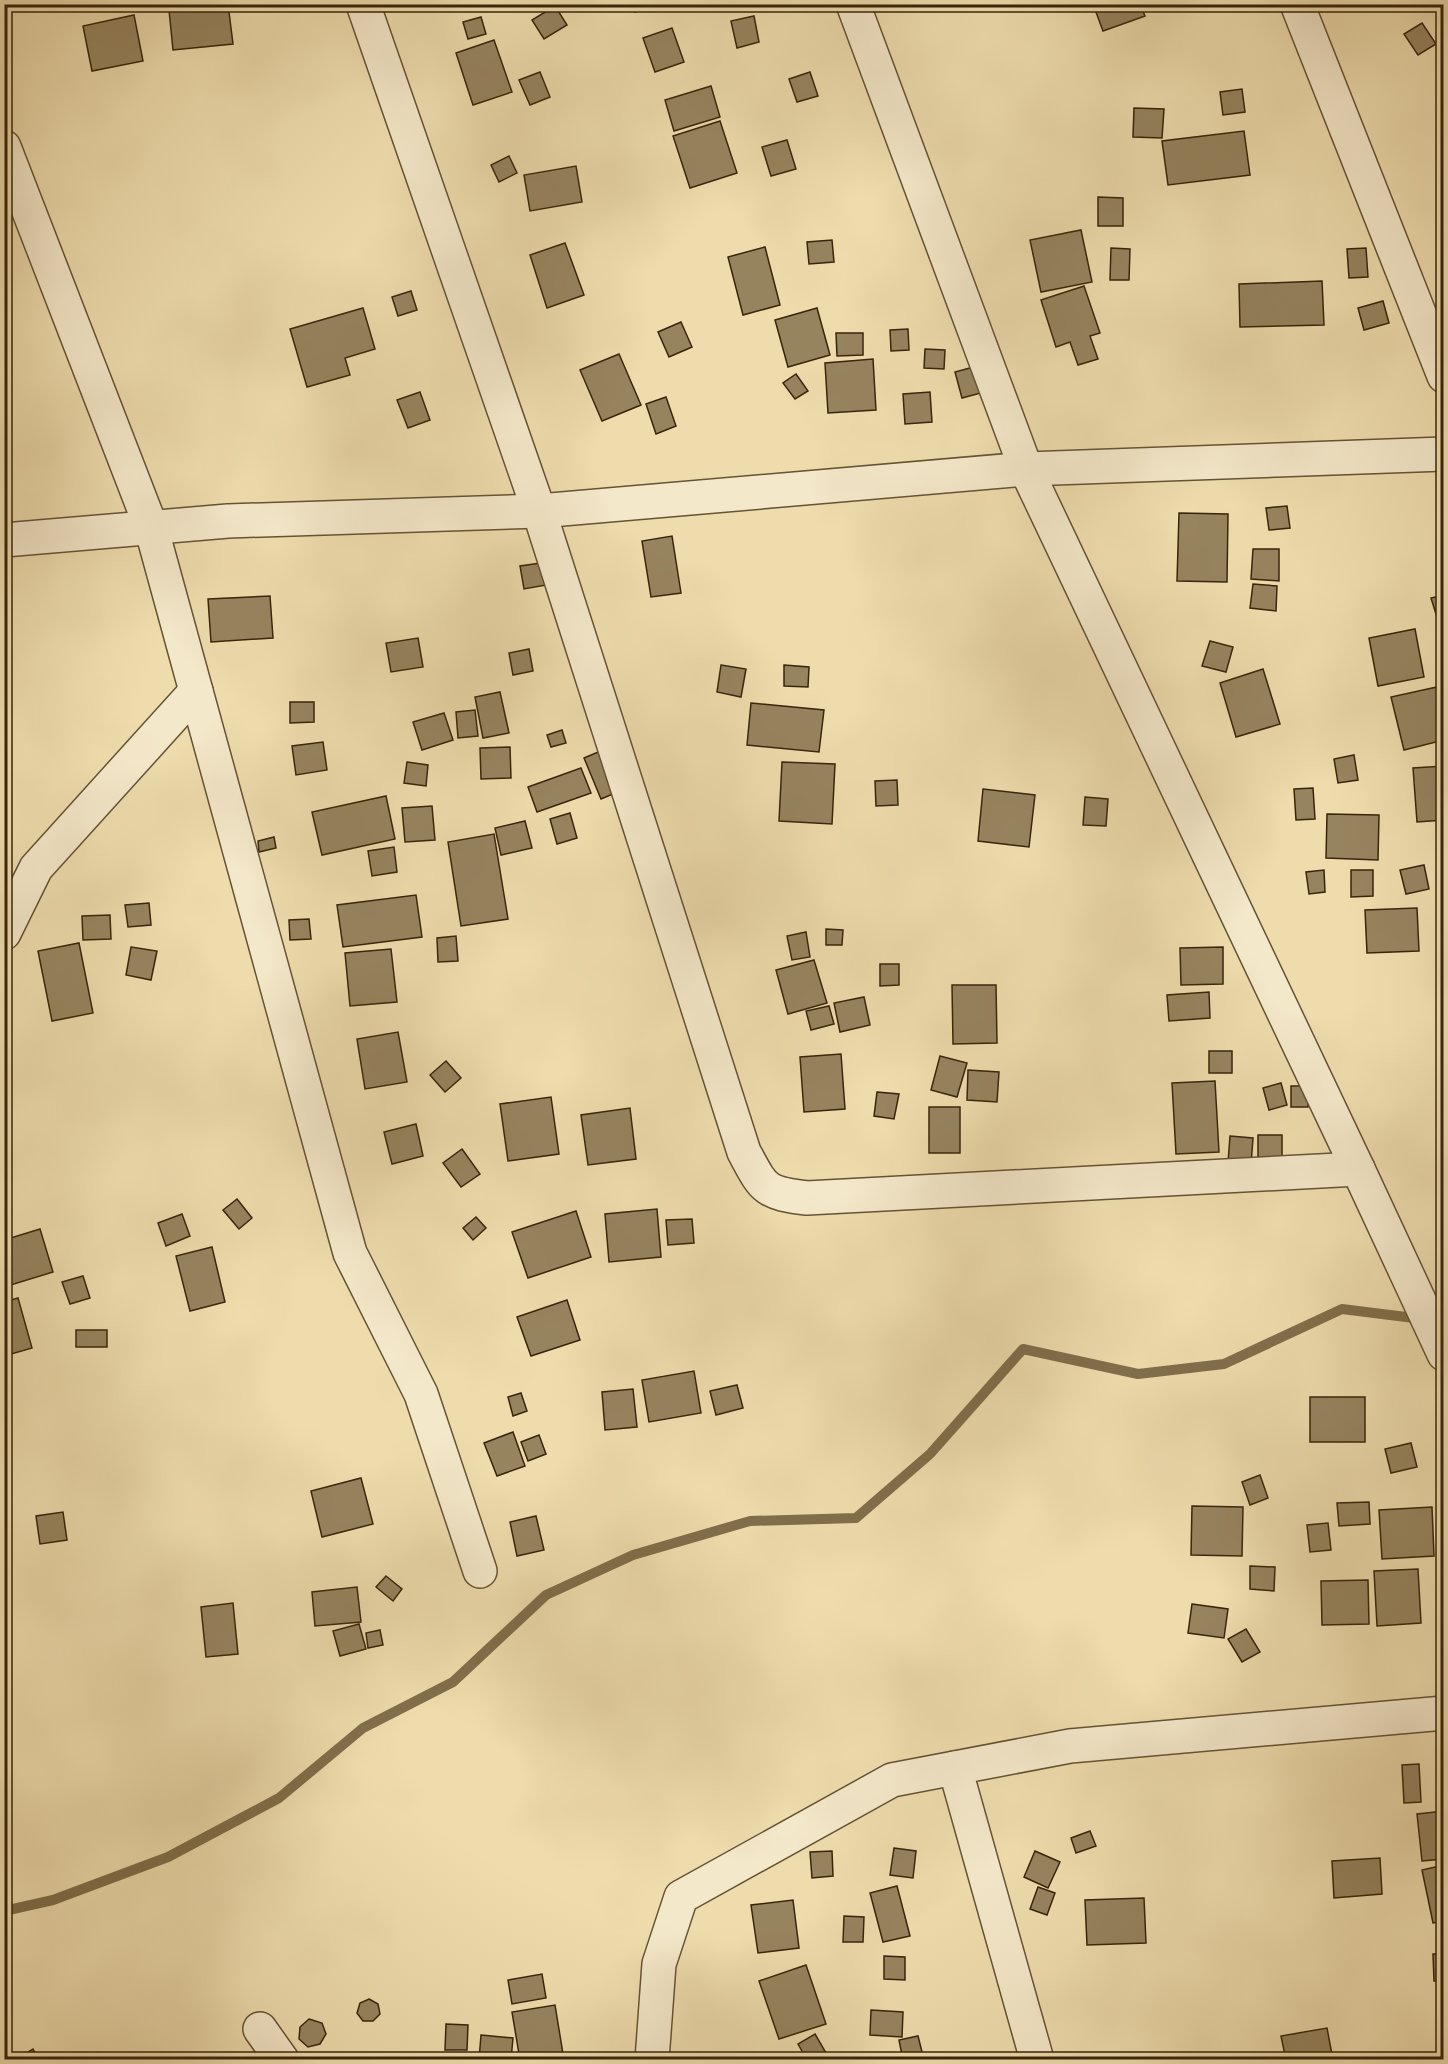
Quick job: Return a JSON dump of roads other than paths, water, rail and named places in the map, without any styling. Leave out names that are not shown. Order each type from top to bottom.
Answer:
[{"type":"street","points":[[363,4],[539,511],[744,1152],[761,1183],[779,1195],[807,1198],[1358,1169]]},
{"type":"street","points":[[853,4],[1026,469],[1358,1169],[1443,1354]]},
{"type":"street","points":[[1297,4],[1443,376]]},
{"type":"street","points":[[4,147],[151,527],[351,1252],[421,1394],[480,1572]]},
{"type":"street","points":[[4,540],[228,521],[539,511],[1026,469],[1443,454]]},
{"type":"street","points":[[4,933],[36,868],[196,691]]},
{"type":"street","points":[[652,2060],[659,1964],[681,1897],[892,1780],[1070,1746],[1443,1713]]},
{"type":"street","points":[[955,1768],[1037,2060]]},
{"type":"street","points":[[260,2029],[282,2060]]},
{"type":"waterway","points":[[4,1911],[53,1900],[168,1857],[279,1798],[363,1728],[453,1682],[546,1595],[633,1555],[750,1521],[856,1518],[930,1454],[1023,1349],[1138,1374],[1224,1364],[1342,1309],[1422,1319]]}]
